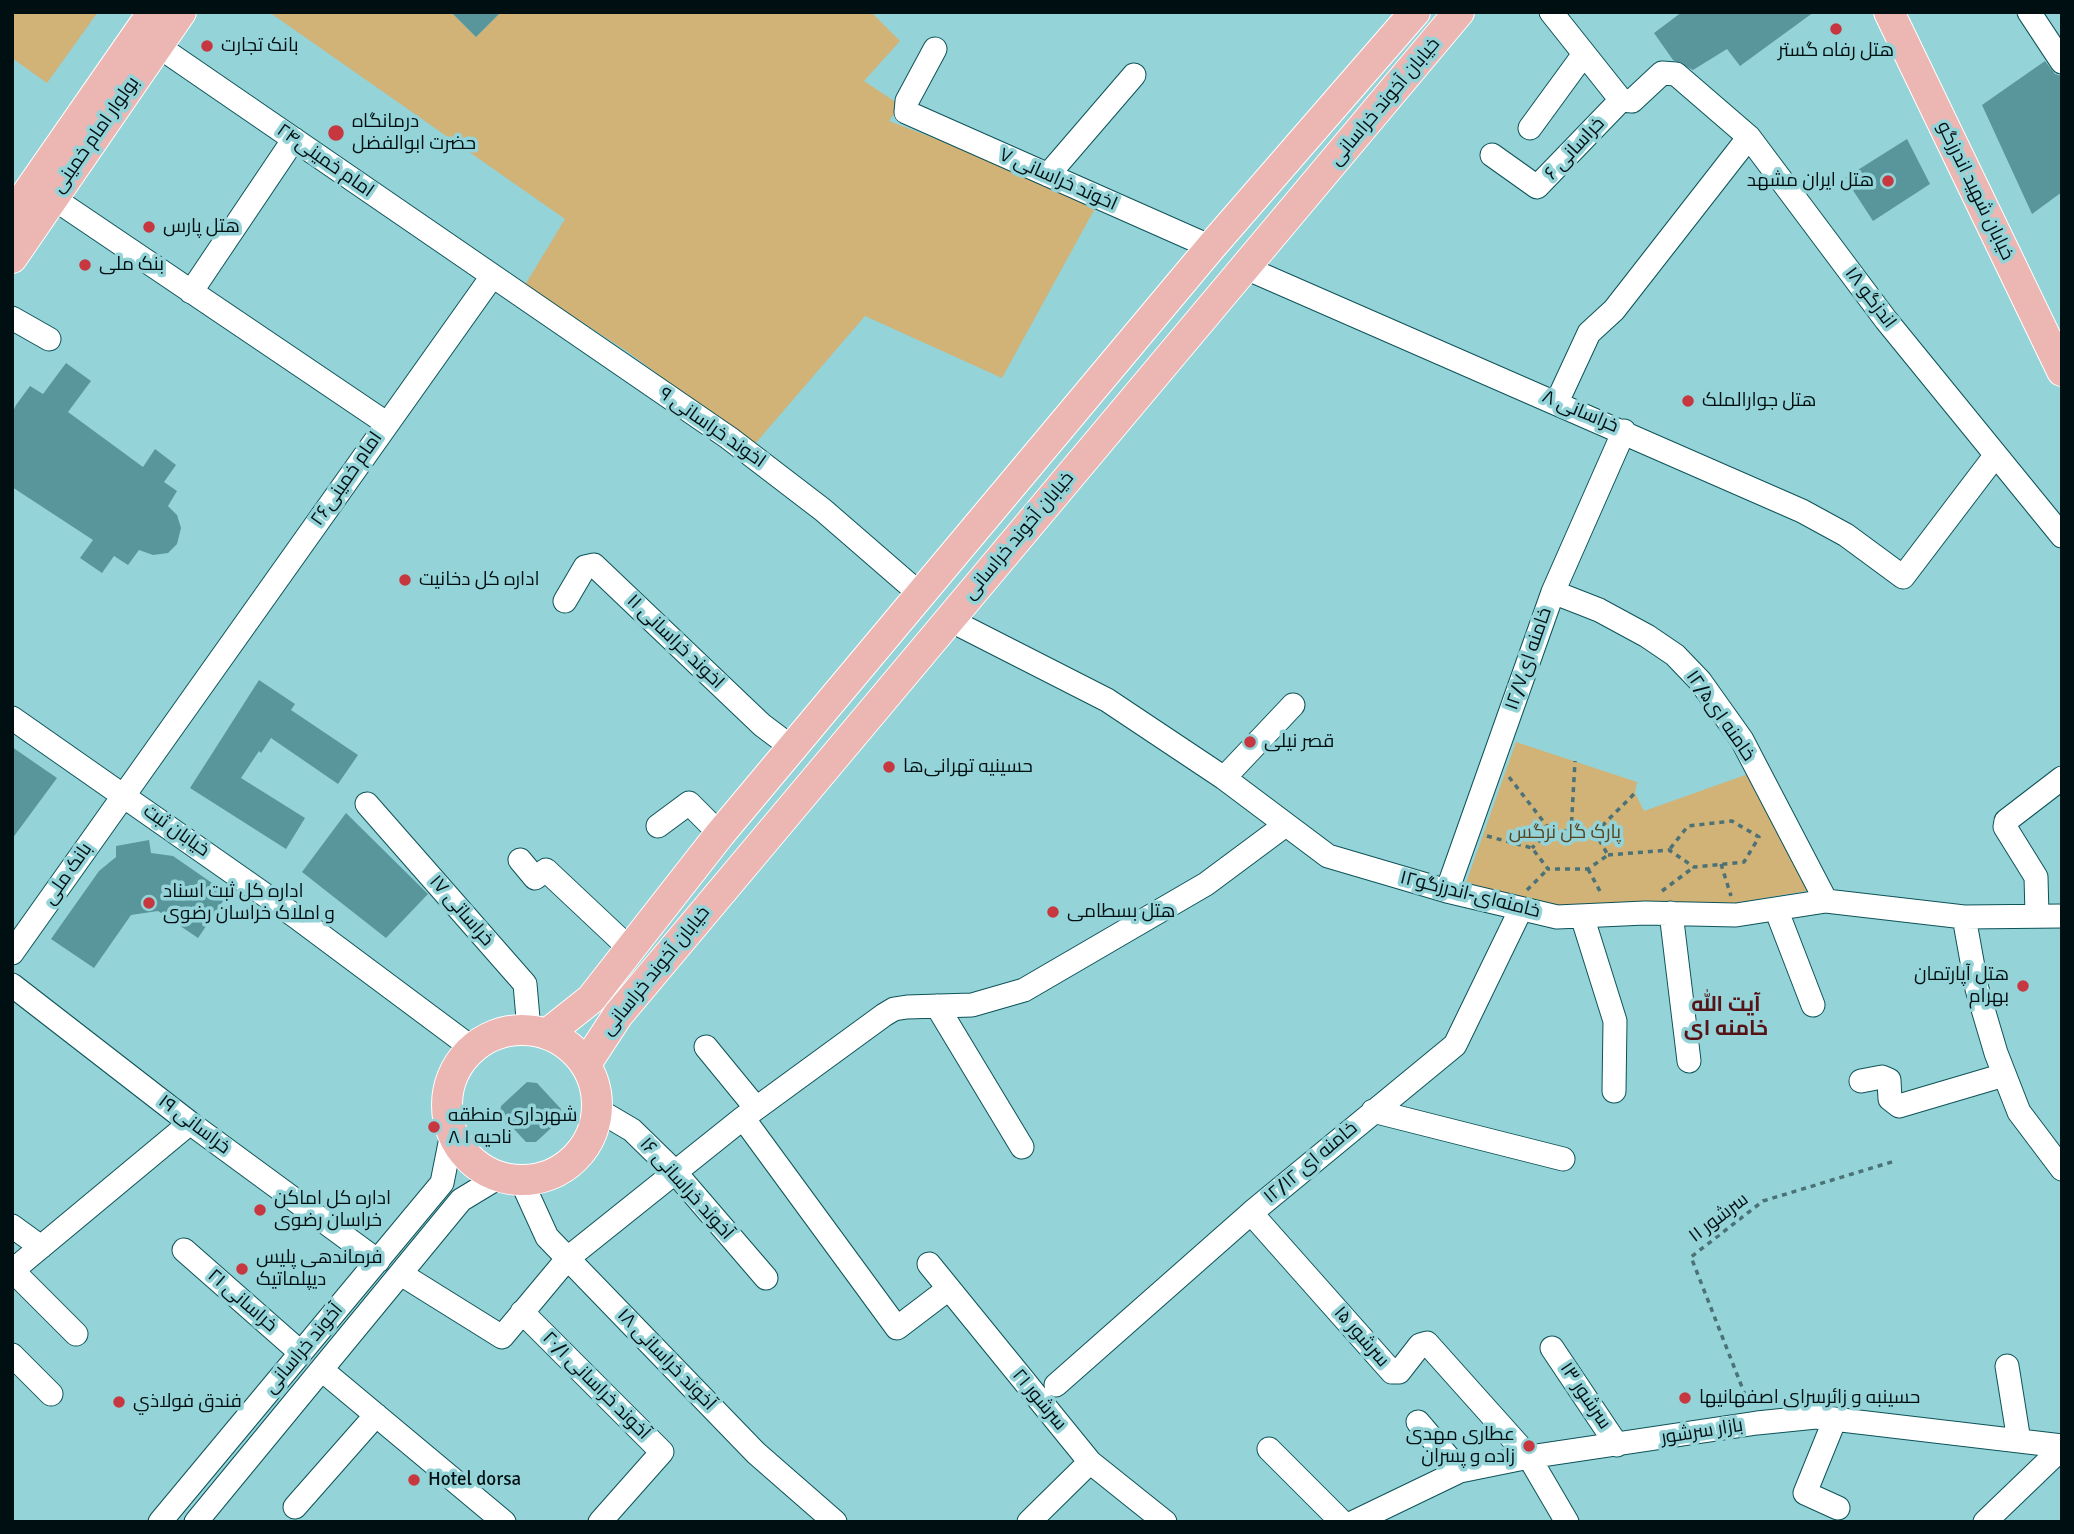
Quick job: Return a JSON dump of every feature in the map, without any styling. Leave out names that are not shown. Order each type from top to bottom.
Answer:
[{"type":"main road","name":"بولوار امام خمینی","points":[[12,215],[153,12]]},
{"type":"main road","name":"بولوار امام خمینی","points":[[12,258],[181,12]]},
{"type":"main road","name":"خیابان آخوند خراسانی","points":[[586,1064],[618,1015],[1459,12]]},
{"type":"main road","name":"خیابان شهید اندرزگو","points":[[1889,12],[2062,370]]},
{"type":"main road","name":"خیابان آخوند خراسانی","points":[[538,1032],[591,999],[720,834],[794,749],[1211,247],[1410,14]]},
{"type":"main road","points":[[509,1031],[538,1032],[569,1046],[586,1064],[595,1086],[598,1110],[592,1133],[581,1152],[564,1168],[544,1177],[510,1179],[479,1167],[463,1152],[452,1133],[447,1111],[449,1087],[457,1066],[472,1048],[489,1037],[509,1031]]},
{"type":"street","points":[[1551,12],[1621,100]]},
{"type":"street","points":[[2029,12],[2062,62]]},
{"type":"street","name":"امام خمینی۲۴","points":[[158,46],[491,278]]},
{"type":"street","name":"اخوند خراسانی ۷","points":[[936,49],[906,101],[906,112],[1211,247]]},
{"type":"street","points":[[1531,128],[1584,54]]},
{"type":"street","name":"اندزگو ۱۸","points":[[1621,100],[1632,101],[1662,73],[1676,74],[1749,137],[1886,320],[2062,536]]},
{"type":"street","points":[[1048,175],[1134,75]]},
{"type":"street","name":"خراسانی ۶","points":[[1492,155],[1532,185],[1542,185],[1621,100]]},
{"type":"street","points":[[1557,402],[1589,332],[1614,310],[1749,137]]},
{"type":"street","points":[[191,292],[293,139]]},
{"type":"street","name":"امام خمینی۲۶","points":[[53,198],[386,423],[124,795]]},
{"type":"street","name":"خراسانی ۸","points":[[1246,268],[1624,431],[1732,483],[1802,511],[1846,535],[1903,577],[1995,456]]},
{"type":"street","points":[[386,423],[491,278]]},
{"type":"street","name":"اخوند خراسانی ۹","points":[[491,278],[729,438],[823,510],[921,595]]},
{"type":"street","points":[[12,318],[49,339]]},
{"type":"street","name":"خامنه ای۱۲/۷","points":[[1447,891],[1553,592],[1624,431]]},
{"type":"street","name":"اخوند خراسانی ۱۱","points":[[565,601],[585,568],[594,565],[762,724],[794,749]]},
{"type":"street","name":"خامنه ای۱۲/۵","points":[[1553,592],[1599,610],[1647,636],[1675,655],[1700,681],[1742,740],[1826,901]]},
{"type":"street","name":"خامنه‌ای-اندرزگو۱۲","points":[[948,619],[1107,700],[1224,778],[1284,826],[1328,856],[1447,891],[1557,917],[1644,913],[1736,915],[1826,901],[1964,917],[2062,916]]},
{"type":"street","points":[[1224,778],[1293,705]]},
{"type":"street","name":"خیابان ثبت","points":[[12,718],[328,939],[472,1048]]},
{"type":"street","points":[[2038,915],[2036,877],[2005,827],[2006,821],[2062,778]]},
{"type":"street","name":"بانک ملی","points":[[12,953],[124,795]]},
{"type":"street","points":[[658,826],[689,803],[720,834]]},
{"type":"street","name":"خراساتی ۱۷","points":[[367,804],[525,984],[538,1032]]},
{"type":"street","points":[[401,1274],[502,1337],[568,1258],[674,1171],[894,1009],[972,1005],[1024,990],[1206,884],[1284,826]]},
{"type":"street","points":[[520,860],[535,878],[546,870],[629,948]]},
{"type":"street","name":"خامنه ای ۱۲/۱۲","points":[[1056,1385],[1251,1213],[1455,1045],[1521,909]]},
{"type":"street","points":[[1776,909],[1813,1006]]},
{"type":"street","points":[[1671,913],[1689,1061]]},
{"type":"street","points":[[1582,916],[1615,1021],[1614,1091]]},
{"type":"street","points":[[1964,917],[1977,989],[2004,1075],[2019,1112],[2062,1169]]},
{"type":"street","name":"خراسانی ۱۹","points":[[12,985],[190,1123],[379,1261]]},
{"type":"street","points":[[937,1006],[1022,1147]]},
{"type":"street","points":[[706,1046],[897,1328],[947,1290]]},
{"type":"street","points":[[1861,1081],[1882,1077],[1889,1080],[1890,1098],[1899,1107],[2004,1075]]},
{"type":"street","name":"آخوند خراسانی ۱۶","points":[[598,1110],[632,1130],[674,1171],[766,1278]]},
{"type":"street","points":[[1373,1111],[1563,1159]]},
{"type":"street","points":[[76,1334],[13,1271],[190,1123]]},
{"type":"street","name":"آخوند خراسانی","points":[[160,1522],[442,1182],[452,1133]]},
{"type":"street","name":"آخوند خراسانی","points":[[196,1522],[461,1200],[510,1179]]},
{"type":"street","name":"آخوند خراسانی ۱۸","points":[[510,1179],[547,1237],[757,1453],[835,1522]]},
{"type":"street","name":"سرشور ۱۵","points":[[1251,1213],[1392,1372],[1399,1372],[1420,1345],[1427,1343],[1530,1457]]},
{"type":"street","points":[[12,1226],[41,1247]]},
{"type":"street","name":"خراسانی ۲۱","points":[[184,1250],[301,1353]]},
{"type":"street","name":"سرشور ۲۱","points":[[929,1264],[947,1290],[1090,1462],[1165,1522]]},
{"type":"street","name":"آخوند خراسانی ۲۰/۱","points":[[522,1312],[662,1452],[600,1522]]},
{"type":"street","name":"سرشور ۱۳","points":[[1552,1348],[1617,1445]]},
{"type":"street","points":[[12,1355],[51,1394]]},
{"type":"street","points":[[2007,1366],[2020,1441]]},
{"type":"street","points":[[322,1370],[504,1522]]},
{"type":"street","points":[[295,1507],[376,1415]]},
{"type":"street","name":"بازار سرشور","points":[[1354,1522],[1460,1471],[1530,1457],[1757,1423],[1816,1417],[2062,1447]]},
{"type":"street","points":[[1835,1419],[1805,1493],[1838,1508]]},
{"type":"street","points":[[1418,1422],[1460,1471]]},
{"type":"street","points":[[1985,1522],[2062,1447]]},
{"type":"street","points":[[1269,1449],[1342,1522]]},
{"type":"street","points":[[1530,1457],[1567,1522]]},
{"type":"street","points":[[1028,1522],[1090,1462]]},
{"type":"path","points":[[1493,761],[1550,830],[1595,833],[1635,793]]},
{"type":"path","points":[[1571,832],[1575,761]]},
{"type":"path","points":[[1644,913],[1646,903],[1694,867],[1745,862],[1759,837],[1732,821],[1688,826],[1669,850]]},
{"type":"path","points":[[1532,848],[1550,830]]},
{"type":"path","points":[[1468,832],[1532,848],[1548,869],[1588,869],[1608,855],[1669,850],[1694,867]]},
{"type":"path","points":[[1595,833],[1608,855]]},
{"type":"path","points":[[1721,864],[1736,915]]},
{"type":"path","name":"سرشور ۱۱","points":[[1757,1423],[1691,1257],[1763,1201],[1895,1161]]},
{"type":"green space","points":[[12,12],[98,12],[47,83],[12,58]]},
{"type":"green space","points":[[269,12],[451,12],[476,37],[501,12],[871,12],[900,41],[864,81],[900,105],[889,121],[1099,201],[1002,378],[865,316],[754,445],[628,352],[525,285],[565,219]]},
{"type":"green space","name":"پارک گل نرگس","points":[[1516,742],[1637,782],[1635,793],[1644,811],[1751,773],[1813,890],[1734,903],[1561,906],[1466,883]]},
{"type":"building","points":[[451,12],[501,12],[476,37]]},
{"type":"building","points":[[1682,12],[1814,12],[1740,66],[1727,49],[1693,70],[1673,60],[1654,33]]},
{"type":"building","points":[[2045,61],[2055,74],[2062,76],[2062,192],[2032,214],[1982,105]]},
{"type":"building","name":"هتل ایران مشهد","points":[[1907,139],[1930,184],[1873,221],[1845,178]]},
{"type":"building","points":[[66,363],[91,381],[68,412],[143,467],[155,449],[176,465],[164,482],[177,491],[168,506],[177,515],[181,528],[177,544],[168,553],[153,555],[139,550],[128,565],[114,556],[102,573],[80,558],[93,540],[12,487],[12,414],[30,386],[43,394]]},
{"type":"building","points":[[259,680],[295,704],[291,710],[358,755],[338,784],[271,738],[261,753],[259,751],[241,778],[305,818],[286,849],[190,788]]},
{"type":"building","points":[[12,747],[57,778],[12,839]]},
{"type":"building","points":[[346,813],[428,894],[386,938],[302,872]]},
{"type":"building","name":"اداره کل ثبت اسناد و املاک خراسان رضوی","points":[[149,840],[151,853],[173,856],[228,894],[198,938],[158,911],[131,915],[94,968],[51,939],[99,871],[116,857],[116,846]]},
{"type":"building","points":[[527,1082],[537,1083],[561,1109],[560,1120],[536,1142],[526,1142],[500,1114],[501,1106]]},
{"type":"place","name":"هتل رفاه گستر","points":[[1836,29]]},
{"type":"place","name":"بانک تجارت","points":[[207,46]]},
{"type":"place","name":"درمانگاه حضرت ابوالفضل","points":[[336,133]]},
{"type":"place","name":"هتل ایران مشهد","points":[[1888,181]]},
{"type":"place","name":"هتل پارس","points":[[149,227]]},
{"type":"place","name":"بنک ملی","points":[[85,265]]},
{"type":"place","name":"هتل جوارالملک","points":[[1688,401]]},
{"type":"place","name":"اداره کل دخانیت","points":[[405,580]]},
{"type":"place","name":"قصر نیلی","points":[[1250,742]]},
{"type":"place","name":"حسینیه تهرانی‌ها","points":[[889,767]]},
{"type":"place","name":"اداره کل ثبت اسناد و املاک خراسان رضوی","points":[[149,903]]},
{"type":"place","name":"هتل بسطامی","points":[[1053,912]]},
{"type":"place","name":"هتل آپارتمان بهرام","points":[[2023,986]]},
{"type":"place","name":"شهرداری منطقه ۸ ناحیه ۱","points":[[434,1127]]},
{"type":"place","name":"اداره کل اماکن خراسان رضوی","points":[[260,1210]]},
{"type":"place","name":"فرماندهی پلیس دیپلماتیک","points":[[242,1269]]},
{"type":"place","name":"حسینبه و زائرسرای اصفهانیها","points":[[1685,1398]]},
{"type":"place","name":"فندق فولاذي","points":[[119,1402]]},
{"type":"place","name":"عطاری مهدی زاده و پسران","points":[[1529,1446]]},
{"type":"place","name":"Hotel dorsa","points":[[414,1480]]},
{"type":"district","name":"آیت الله خامنه ای","points":[[1726,1017]]}]
